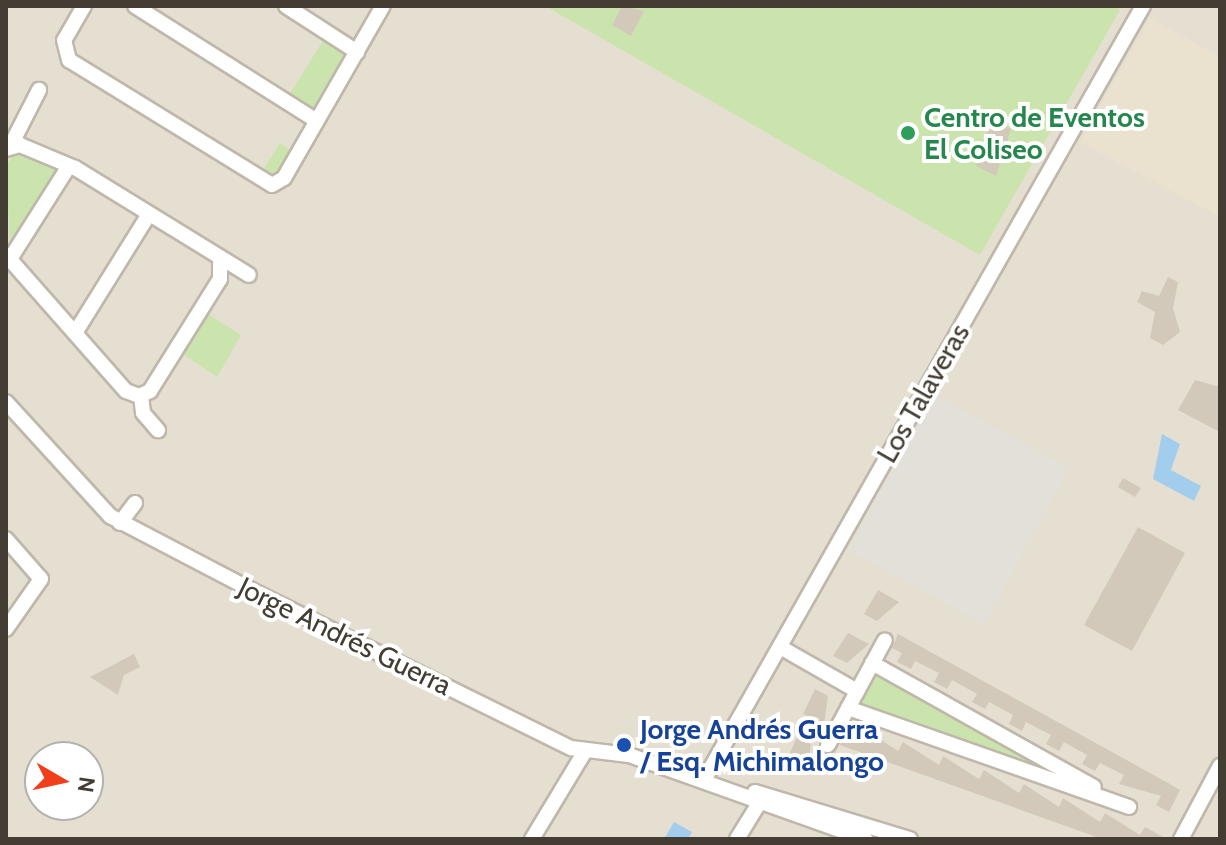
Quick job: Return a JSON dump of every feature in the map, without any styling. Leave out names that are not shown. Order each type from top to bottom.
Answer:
[{"type":"street","points":[[84,6],[64,40],[69,60],[266,184],[284,178],[383,6]]},
{"type":"street","points":[[135,6],[317,121]]},
{"type":"street","points":[[286,6],[357,52]]},
{"type":"street","name":"Los Talaveras","points":[[704,780],[1143,6]]},
{"type":"street","points":[[39,90],[9,147],[69,166],[149,214],[220,263],[249,275]]},
{"type":"street","points":[[69,166],[8,257],[128,393],[141,396]]},
{"type":"street","points":[[75,333],[149,214]]},
{"type":"street","points":[[158,430],[143,413],[141,396],[220,279],[220,263]]},
{"type":"street","name":"Jorge Andrés Guerra","points":[[6,402],[120,523],[585,751],[616,752],[704,780],[865,839]]},
{"type":"street","points":[[120,523],[135,503]]},
{"type":"street","points":[[6,539],[41,579],[6,629]]},
{"type":"street","points":[[828,745],[885,640]]},
{"type":"street","points":[[780,647],[857,691]]},
{"type":"street","points":[[848,708],[1129,807],[872,663]]},
{"type":"street","points":[[532,839],[585,751]]},
{"type":"street","points":[[1181,839],[1220,766]]},
{"type":"street","name":"Jorge Andrés Guerra","points":[[731,790],[797,800],[910,839]]},
{"type":"street","points":[[737,839],[761,800]]},
{"type":"shaded area","points":[[6,6],[1220,6],[1220,839],[6,839]]},
{"type":"shaded area","points":[[1150,18],[1220,57],[1220,217],[1080,142]]},
{"type":"shaded area","points":[[933,394],[1069,468],[984,624],[848,550]]},
{"type":"green space","name":"Centro de Eventos El Coliseo","points":[[545,6],[1114,6],[1120,10],[980,255]]},
{"type":"green space","points":[[324,39],[351,56],[316,112],[289,95]]},
{"type":"green space","points":[[280,143],[295,153],[276,179],[259,176]]},
{"type":"green space","points":[[15,153],[58,169],[10,245],[6,166]]},
{"type":"green space","points":[[205,312],[241,335],[217,377],[180,352]]},
{"type":"green space","points":[[881,675],[1080,784],[864,710],[859,704],[873,677]]},
{"type":"water","points":[[1162,434],[1180,444],[1171,470],[1201,486],[1194,501],[1153,479]]},
{"type":"water","points":[[674,822],[692,832],[688,839],[664,839]]},
{"type":"building","points":[[622,6],[644,11],[631,36],[612,25]]},
{"type":"building","points":[[992,119],[1011,129],[996,176],[976,166]]},
{"type":"building","points":[[1168,277],[1178,282],[1173,308],[1180,332],[1163,345],[1150,338],[1155,312],[1137,302],[1142,291],[1159,296]]},
{"type":"building","points":[[1195,380],[1220,387],[1220,432],[1178,410]]},
{"type":"building","points":[[1123,478],[1141,488],[1135,497],[1118,487]]},
{"type":"building","points":[[1138,527],[1185,553],[1132,651],[1084,625]]},
{"type":"building","points":[[878,590],[899,602],[877,621],[864,614]]},
{"type":"building","points":[[848,633],[869,644],[847,663],[833,656]]},
{"type":"building","points":[[898,634],[1180,790],[1169,812],[1156,805],[1161,796],[1119,784],[1124,775],[1100,763],[1095,771],[1082,764],[1087,755],[1064,742],[1059,751],[1046,744],[1051,735],[1026,722],[1022,731],[1009,724],[1013,715],[989,702],[985,709],[972,702],[977,694],[952,680],[947,689],[934,682],[939,673],[915,661],[911,669],[897,662],[902,653],[892,648]]},
{"type":"building","points":[[134,654],[140,667],[124,675],[118,695],[90,677]]},
{"type":"building","points":[[815,689],[828,696],[824,725],[803,714]]},
{"type":"building","points":[[863,728],[898,751],[903,742],[939,765],[943,756],[979,779],[984,770],[1019,793],[1024,784],[1059,807],[1063,798],[1100,822],[1105,813],[1140,835],[1145,827],[1167,839],[1102,839],[840,745],[847,731],[858,737]]},
{"type":"building","points":[[797,737],[811,744],[807,773],[786,762]]},
{"type":"place","name":"Centro de Eventos El Coliseo","points":[[908,133]]},
{"type":"place","name":"Jorge Andrés Guerra / Esq. Michimalongo","points":[[624,745]]}]
